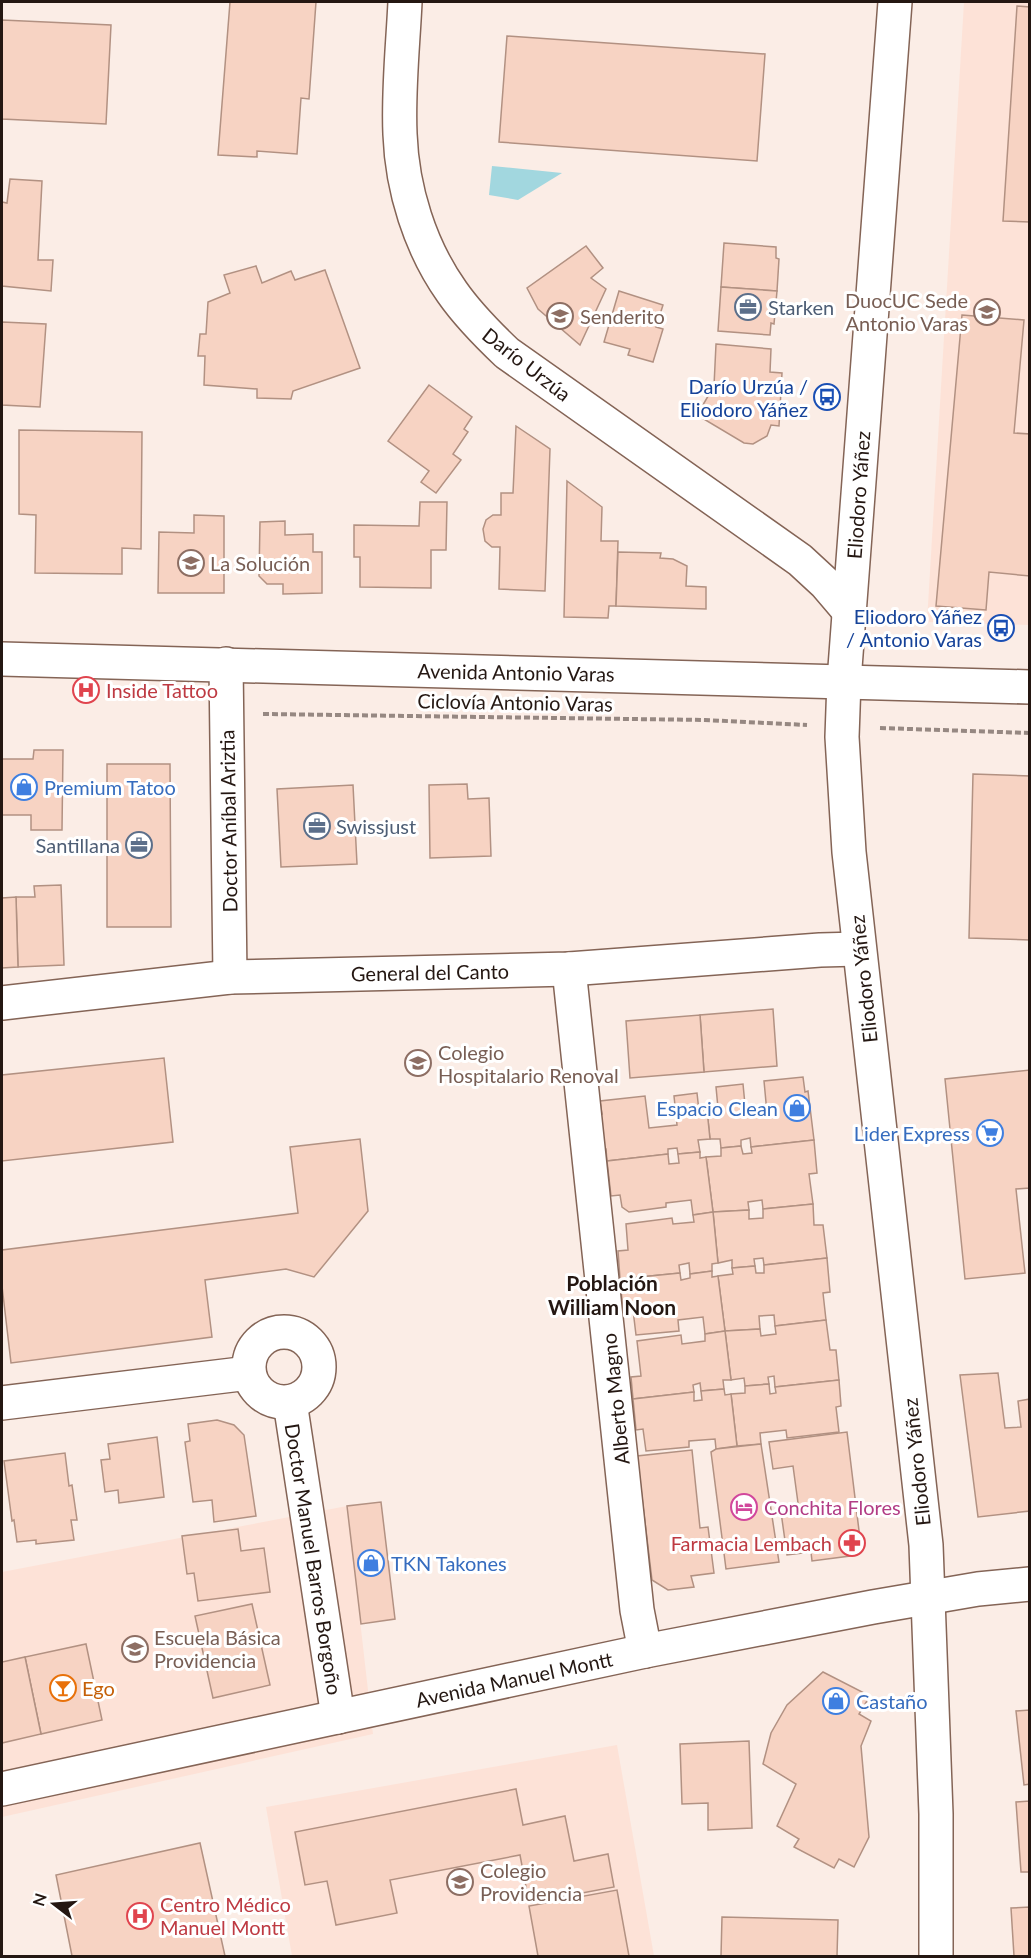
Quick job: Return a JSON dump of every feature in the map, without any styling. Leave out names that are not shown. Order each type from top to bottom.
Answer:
[{"type":"main road","name":"Darío Urzúa","points":[[405,2],[399,104],[403,168],[420,232],[452,292],[477,324],[507,353],[800,560],[849,611]]},
{"type":"main road","name":"Eliodoro Yáñez","points":[[895,2],[849,611],[843,726],[849,852],[926,1545],[936,1814],[936,1956]]},
{"type":"main road","name":"Avenida Antonio Varas","points":[[2,659],[1029,687]]},
{"type":"main road","name":"Doctor Aníbal Ariztia","points":[[226,664],[230,977]]},
{"type":"main road","name":"General del Canto","points":[[2,1003],[230,977],[570,969],[859,949]]},
{"type":"main road","name":"Alberto Magno","points":[[570,969],[637,1610],[645,1651]]},
{"type":"main road","points":[[277,1332],[291,1332],[304,1337],[313,1347],[318,1360],[318,1374],[313,1387],[303,1396],[290,1402],[276,1402],[263,1396],[254,1386],[249,1373],[249,1359],[255,1346],[265,1337],[277,1332]]},
{"type":"main road","points":[[2,1403],[249,1373]]},
{"type":"main road","name":"Doctor Manuel Barros Borgoño","points":[[290,1402],[338,1717]]},
{"type":"main road","name":"Avenida Manuel Montt","points":[[2,1789],[645,1651],[978,1589],[1029,1584]]},
{"type":"path","name":"Ciclovía Antonio Varas","points":[[227,713],[705,720],[1029,733]]},
{"type":"shaded area","name":"DuocUC Sede Antonio Varas","points":[[964,2],[1029,2],[1029,625],[927,622]]},
{"type":"shaded area","points":[[347,1506],[373,1734],[2,1817],[2,1572]]},
{"type":"shaded area","name":"Colegio Providencia","points":[[617,1745],[654,1956],[292,1956],[266,1807]]},
{"type":"water","points":[[492,166],[562,173],[518,200],[489,195]]},
{"type":"building","points":[[230,2],[316,2],[309,99],[301,98],[297,154],[257,151],[257,157],[218,155]]},
{"type":"building","points":[[1017,6],[1030,7],[1030,222],[1003,221]]},
{"type":"building","points":[[2,20],[111,25],[106,124],[2,119]]},
{"type":"building","points":[[507,36],[765,54],[757,161],[499,142]]},
{"type":"building","points":[[10,179],[42,181],[38,260],[53,260],[51,291],[2,286],[2,202],[7,203]]},
{"type":"building","points":[[724,243],[776,247],[776,258],[779,259],[777,291],[721,287]]},
{"type":"building","points":[[586,246],[603,268],[591,278],[606,289],[580,345],[538,309],[527,288]]},
{"type":"building","points":[[256,266],[262,283],[291,271],[295,280],[325,270],[360,368],[293,391],[291,399],[257,398],[257,389],[204,385],[205,356],[198,356],[200,334],[206,334],[208,302],[230,293],[224,275]]},
{"type":"building","name":"Starken","points":[[721,287],[777,291],[774,324],[771,323],[770,335],[718,331]]},
{"type":"building","points":[[619,291],[663,305],[656,327],[663,329],[653,362],[628,355],[630,349],[604,342]]},
{"type":"building","points":[[962,315],[1024,320],[1014,433],[1030,434],[1030,576],[989,572],[986,610],[936,606]]},
{"type":"building","points":[[2,322],[46,324],[40,407],[2,405]]},
{"type":"building","points":[[716,344],[771,349],[770,372],[782,373],[779,426],[771,425],[767,436],[753,444],[744,443],[697,415],[714,386]]},
{"type":"building","points":[[429,385],[472,417],[464,429],[468,432],[453,454],[461,460],[436,493],[421,482],[429,471],[388,441]]},
{"type":"building","points":[[516,426],[550,449],[545,591],[499,589],[500,547],[492,547],[485,541],[483,529],[486,520],[493,515],[501,515],[501,493],[513,493]]},
{"type":"building","points":[[19,430],[142,432],[141,549],[122,548],[122,574],[35,573],[36,515],[19,514]]},
{"type":"building","points":[[567,481],[602,507],[601,541],[618,541],[616,606],[609,606],[608,618],[564,617]]},
{"type":"building","points":[[420,502],[447,502],[446,550],[431,550],[431,588],[360,587],[360,557],[354,557],[354,525],[419,526]]},
{"type":"building","name":"La Solución","points":[[194,515],[224,516],[224,593],[158,593],[159,532],[194,533]]},
{"type":"building","points":[[285,521],[285,535],[313,534],[313,552],[322,552],[322,593],[283,594],[283,584],[267,584],[259,576],[260,522]]},
{"type":"building","points":[[618,552],[661,553],[660,558],[673,559],[687,566],[686,586],[706,587],[706,609],[616,606]]},
{"type":"building","points":[[34,750],[63,750],[62,830],[31,830],[31,815],[2,815],[2,759],[33,759]]},
{"type":"building","name":"Santillana","points":[[107,764],[170,764],[171,927],[107,927]]},
{"type":"building","points":[[973,774],[1030,776],[1030,940],[969,938]]},
{"type":"building","points":[[467,784],[468,799],[489,798],[491,856],[430,858],[429,785]]},
{"type":"building","name":"Swissjust","points":[[353,785],[357,864],[281,867],[277,789]]},
{"type":"building","points":[[61,885],[64,965],[18,967],[16,897],[35,897],[34,886]]},
{"type":"building","points":[[16,897],[18,967],[2,968],[2,898]]},
{"type":"building","points":[[773,1009],[777,1066],[704,1072],[700,1015]]},
{"type":"building","points":[[700,1015],[704,1072],[630,1078],[626,1021]]},
{"type":"building","points":[[164,1058],[173,1142],[2,1161],[2,1075]]},
{"type":"building","name":"Lider Express","points":[[1030,1070],[1030,1188],[1016,1189],[1025,1273],[965,1279],[945,1079]]},
{"type":"building","points":[[803,1077],[805,1092],[808,1091],[814,1140],[751,1147],[750,1138],[741,1140],[741,1146],[721,1148],[720,1139],[710,1139],[707,1110],[718,1108],[716,1087],[743,1084],[746,1115],[767,1113],[764,1081]]},
{"type":"building","points":[[697,1093],[699,1111],[707,1110],[710,1139],[698,1140],[700,1152],[678,1154],[677,1148],[668,1149],[668,1154],[607,1161],[606,1149],[601,1149],[597,1114],[602,1114],[600,1101],[645,1096],[649,1128],[677,1125],[674,1096]]},
{"type":"building","points":[[360,1139],[368,1211],[314,1277],[286,1269],[205,1280],[212,1337],[11,1363],[2,1286],[2,1250],[298,1213],[290,1147]]},
{"type":"building","points":[[814,1140],[817,1173],[809,1174],[813,1204],[763,1209],[762,1200],[748,1202],[749,1210],[713,1212],[706,1157],[721,1156],[721,1148],[741,1146],[743,1154],[752,1153],[751,1147]]},
{"type":"building","points":[[700,1152],[700,1158],[706,1157],[713,1212],[693,1215],[691,1200],[666,1203],[666,1207],[629,1212],[622,1207],[620,1195],[611,1196],[607,1161],[668,1154],[669,1164],[679,1163],[678,1154]]},
{"type":"building","points":[[813,1204],[814,1225],[823,1225],[827,1258],[764,1265],[763,1258],[754,1259],[755,1266],[732,1268],[732,1260],[718,1263],[713,1212],[749,1210],[749,1219],[763,1218],[763,1209]]},
{"type":"building","points":[[713,1212],[718,1263],[712,1264],[712,1271],[690,1274],[689,1263],[679,1265],[680,1273],[620,1279],[618,1251],[628,1250],[626,1224],[672,1218],[673,1224],[694,1222],[693,1215]]},
{"type":"building","points":[[827,1258],[830,1292],[823,1293],[826,1320],[775,1326],[774,1315],[759,1316],[760,1329],[725,1331],[718,1276],[733,1274],[732,1268],[755,1266],[756,1273],[764,1273],[764,1265]]},
{"type":"building","points":[[712,1271],[712,1277],[718,1276],[725,1331],[705,1334],[703,1317],[678,1320],[679,1331],[636,1335],[633,1310],[623,1311],[620,1279],[680,1273],[681,1280],[690,1278],[690,1274]]},
{"type":"building","points":[[826,1320],[830,1350],[836,1350],[839,1380],[775,1387],[774,1376],[768,1377],[769,1384],[745,1386],[744,1378],[731,1380],[725,1331],[760,1329],[761,1336],[776,1334],[775,1326]]},
{"type":"building","points":[[725,1331],[731,1380],[723,1380],[724,1389],[701,1391],[700,1383],[693,1385],[694,1392],[633,1399],[631,1377],[641,1376],[637,1341],[681,1335],[682,1344],[705,1341],[705,1334]]},
{"type":"building","points":[[998,1373],[1005,1428],[1021,1427],[1018,1401],[1030,1399],[1030,1511],[978,1517],[960,1375]]},
{"type":"building","points":[[839,1380],[841,1406],[836,1407],[839,1432],[787,1438],[786,1430],[760,1433],[761,1444],[737,1446],[731,1394],[745,1393],[745,1386],[769,1384],[770,1394],[776,1393],[775,1387]]},
{"type":"building","points":[[724,1389],[725,1395],[731,1394],[737,1446],[716,1449],[715,1439],[689,1441],[689,1447],[646,1451],[643,1429],[636,1430],[633,1399],[694,1392],[694,1401],[702,1400],[701,1391]]},
{"type":"building","points":[[217,1420],[234,1425],[244,1435],[256,1516],[214,1522],[212,1500],[193,1502],[185,1442],[190,1441],[188,1424]]},
{"type":"building","points":[[847,1432],[861,1547],[850,1549],[850,1556],[812,1561],[811,1552],[787,1555],[780,1505],[798,1503],[793,1466],[773,1469],[769,1442]]},
{"type":"building","points":[[157,1437],[164,1497],[119,1503],[118,1490],[105,1492],[101,1460],[110,1459],[108,1444]]},
{"type":"building","name":"Conchita Flores","points":[[761,1444],[779,1562],[726,1569],[711,1452],[716,1449]]},
{"type":"building","points":[[692,1450],[700,1528],[708,1527],[714,1573],[691,1576],[694,1587],[668,1590],[652,1580],[637,1456]]},
{"type":"building","points":[[65,1453],[69,1486],[72,1485],[77,1520],[71,1520],[74,1540],[36,1544],[36,1540],[17,1542],[4,1461]]},
{"type":"building","name":"TKN Takones","points":[[381,1502],[395,1619],[361,1624],[347,1506]]},
{"type":"building","points":[[238,1529],[241,1551],[264,1548],[270,1592],[198,1601],[194,1573],[187,1574],[182,1536]]},
{"type":"building","points":[[252,1604],[270,1685],[213,1698],[195,1616]]},
{"type":"building","name":"Ego","points":[[86,1644],[102,1720],[41,1734],[25,1657]]},
{"type":"building","points":[[25,1657],[41,1734],[2,1743],[2,1662]]},
{"type":"building","points":[[823,1672],[870,1696],[859,1714],[871,1721],[861,1746],[869,1837],[854,1867],[839,1859],[834,1868],[794,1847],[799,1839],[777,1826],[796,1784],[763,1764],[771,1733],[787,1705]]},
{"type":"building","points":[[1030,1710],[1030,1784],[1024,1785],[1016,1711]]},
{"type":"building","points":[[749,1741],[752,1828],[708,1830],[708,1803],[682,1804],[680,1744]]},
{"type":"building","points":[[516,1789],[523,1825],[565,1816],[574,1861],[608,1854],[614,1887],[529,1903],[520,1855],[390,1880],[397,1913],[336,1925],[327,1881],[305,1885],[295,1832]]},
{"type":"building","points":[[1030,1801],[1030,1872],[1021,1872],[1016,1802]]},
{"type":"building","name":"Centro Médico Manuel Montt","points":[[200,1843],[225,1956],[72,1956],[56,1875]]},
{"type":"building","points":[[617,1890],[629,1956],[538,1956],[529,1906]]},
{"type":"building","points":[[1030,1907],[1030,1956],[1014,1956],[1011,1908]]},
{"type":"building","points":[[722,1917],[838,1920],[837,1956],[721,1956]]},
{"type":"place","name":"Starken","points":[[748,307]]},
{"type":"place","name":"DuocUC Sede Antonio Varas","points":[[987,312]]},
{"type":"place","name":"Senderito","points":[[560,316]]},
{"type":"place","name":"Darío Urzúa / Eliodoro Yáñez","points":[[827,397]]},
{"type":"place","name":"La Solución","points":[[191,563]]},
{"type":"place","name":"Eliodoro Yáñez / Antonio Varas","points":[[1001,628]]},
{"type":"place","name":"Inside Tattoo","points":[[86,690]]},
{"type":"place","name":"Premium Tatoo","points":[[24,787]]},
{"type":"place","name":"Swissjust","points":[[317,826]]},
{"type":"place","name":"Santillana","points":[[139,845]]},
{"type":"place","name":"Colegio Hospitalario Renoval","points":[[418,1063]]},
{"type":"place","name":"Espacio Clean","points":[[797,1108]]},
{"type":"place","name":"Lider Express","points":[[990,1133]]},
{"type":"place","name":"Conchita Flores","points":[[744,1507]]},
{"type":"place","name":"Farmacia Lembach","points":[[852,1543]]},
{"type":"place","name":"TKN Takones","points":[[371,1563]]},
{"type":"place","name":"Escuela Básica Providencia","points":[[135,1649]]},
{"type":"place","name":"Ego","points":[[63,1688]]},
{"type":"place","name":"Castaño","points":[[836,1701]]},
{"type":"place","name":"Colegio Providencia","points":[[460,1882]]},
{"type":"place","name":"Centro Médico Manuel Montt","points":[[140,1916]]},
{"type":"district","name":"Población William Noon","points":[[612,1294]]}]
